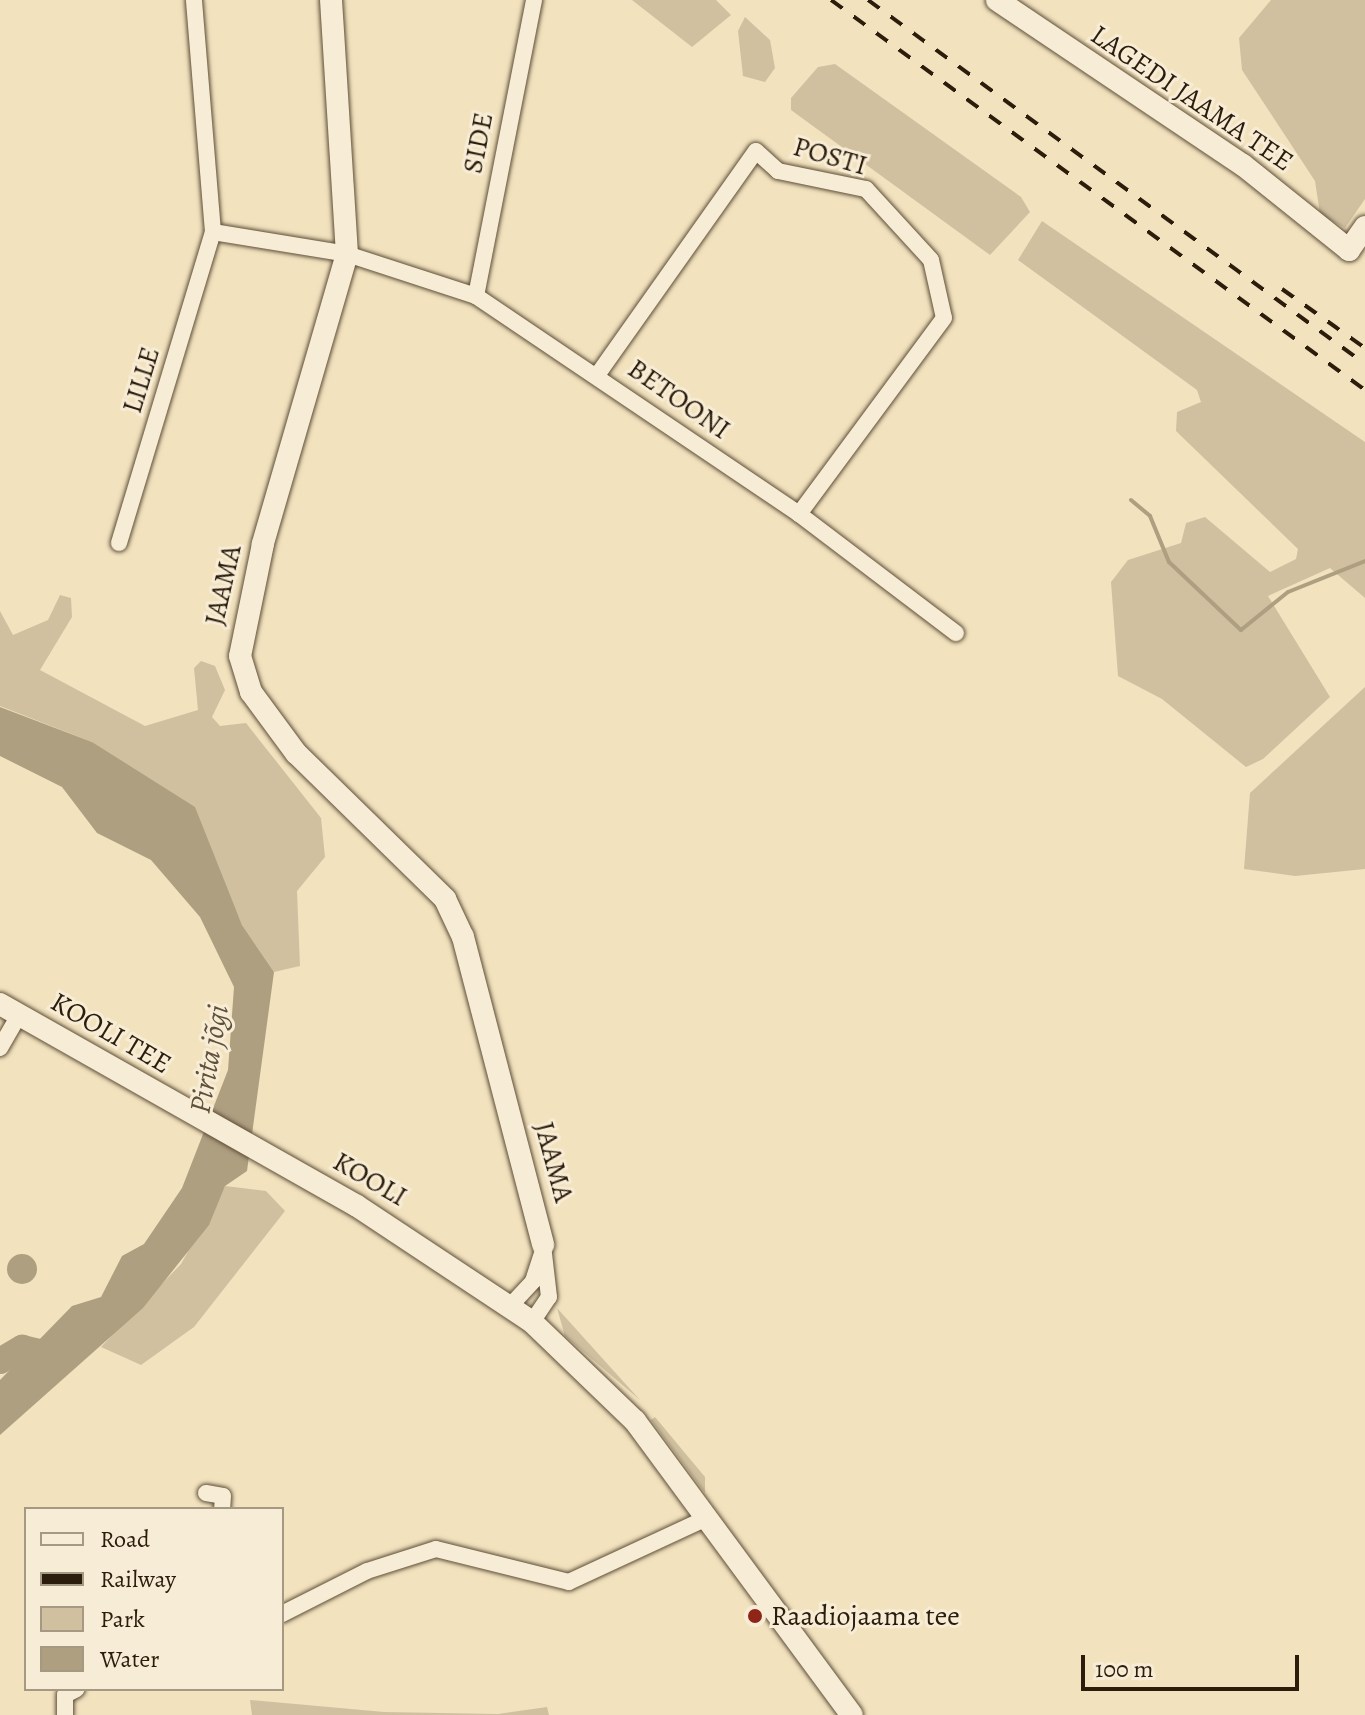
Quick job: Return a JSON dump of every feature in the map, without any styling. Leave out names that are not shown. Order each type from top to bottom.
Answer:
[{"type":"street","name":"LILLE","points":[[119,543],[213,232],[194,0]]},
{"type":"street","name":"JAAMA","points":[[331,0],[347,254],[263,544],[240,656],[251,692],[296,753],[445,899],[463,937],[543,1245],[549,1297],[532,1322]]},
{"type":"street","name":"SIDE","points":[[476,296],[534,0]]},
{"type":"street","name":"LAGEDI JAAMA TEE","points":[[997,0],[1243,165],[1349,250],[1365,227]]},
{"type":"street","name":"POSTI","points":[[598,374],[756,151],[778,171],[866,189],[931,260],[944,318],[799,514]]},
{"type":"street","points":[[213,232],[347,254]]},
{"type":"street","name":"BETOONI","points":[[347,254],[476,296],[598,374],[799,514],[956,633]]},
{"type":"street","points":[[0,1048],[9,1010]]},
{"type":"street","name":"KOOLI TEE","points":[[9,1010],[193,1114]]},
{"type":"street","name":"KOOLI","points":[[193,1114],[272,1158],[511,1305],[532,1322],[635,1421],[709,1517],[852,1715]]},
{"type":"street","name":"JAAMA","points":[[511,1305],[533,1281],[543,1245]]},
{"type":"street","points":[[206,1493],[223,1496],[222,1507]]},
{"type":"street","points":[[284,1613],[367,1571],[436,1549],[569,1582],[709,1517]]},
{"type":"street","points":[[65,1715],[65,1695],[73,1691]]},
{"type":"green space","points":[[632,0],[716,0],[731,15],[692,47]]},
{"type":"green space","points":[[1271,0],[1365,0],[1365,199],[1345,228],[1320,214],[1315,181],[1242,70],[1239,38]]},
{"type":"green space","points":[[745,17],[770,40],[775,68],[765,82],[743,76],[738,31]]},
{"type":"green space","points":[[835,64],[1021,197],[1030,212],[990,255],[791,110],[791,98],[818,67]]},
{"type":"green space","points":[[1042,221],[1365,442],[1365,598],[1330,568],[1268,596],[1330,697],[1263,759],[1246,767],[1162,699],[1118,676],[1111,582],[1128,560],[1181,543],[1186,523],[1205,517],[1270,572],[1296,559],[1298,549],[1176,431],[1177,412],[1201,402],[1197,390],[1018,260]]},
{"type":"green space","points":[[60,595],[71,598],[72,617],[40,670],[145,726],[198,710],[194,668],[201,661],[215,666],[225,690],[212,717],[220,726],[246,723],[321,818],[325,857],[297,891],[300,966],[274,972],[242,925],[208,845],[92,742],[0,706],[0,611],[13,635],[48,620]]},
{"type":"green space","points":[[1365,687],[1365,869],[1295,876],[1244,869],[1250,793]]},
{"type":"green space","points":[[225,1186],[266,1191],[285,1211],[194,1327],[141,1365],[101,1347],[181,1264]]},
{"type":"green space","points":[[557,1308],[640,1400],[565,1336]]},
{"type":"green space","points":[[655,1417],[705,1477],[705,1493],[651,1420]]},
{"type":"green space","points":[[250,1700],[384,1712],[498,1714],[547,1707],[549,1715],[252,1715]]},
{"type":"water","points":[[0,707],[92,742],[195,807],[242,925],[274,972],[247,1171],[225,1186],[209,1225],[143,1308],[0,1435],[0,1380],[72,1306],[101,1297],[122,1256],[144,1244],[182,1188],[228,1070],[234,987],[200,917],[151,860],[97,833],[62,787],[0,756]]},
{"type":"water","points":[[22,1254],[33,1258],[37,1269],[33,1280],[22,1284],[11,1280],[7,1269],[11,1258]]},
{"type":"waterway","points":[[1131,500],[1150,516],[1169,562],[1241,630],[1288,592],[1365,561]]},
{"type":"waterway","name":"Pirita jõgi","points":[[0,1361],[22,1348],[58,1356]]},
{"type":"railway","points":[[831,0],[1365,390]]},
{"type":"railway","points":[[868,0],[1365,364]]},
{"type":"railway","points":[[1282,289],[1365,348]]},
{"type":"place","name":"Raadiojaama tee","points":[[755,1616]]}]
